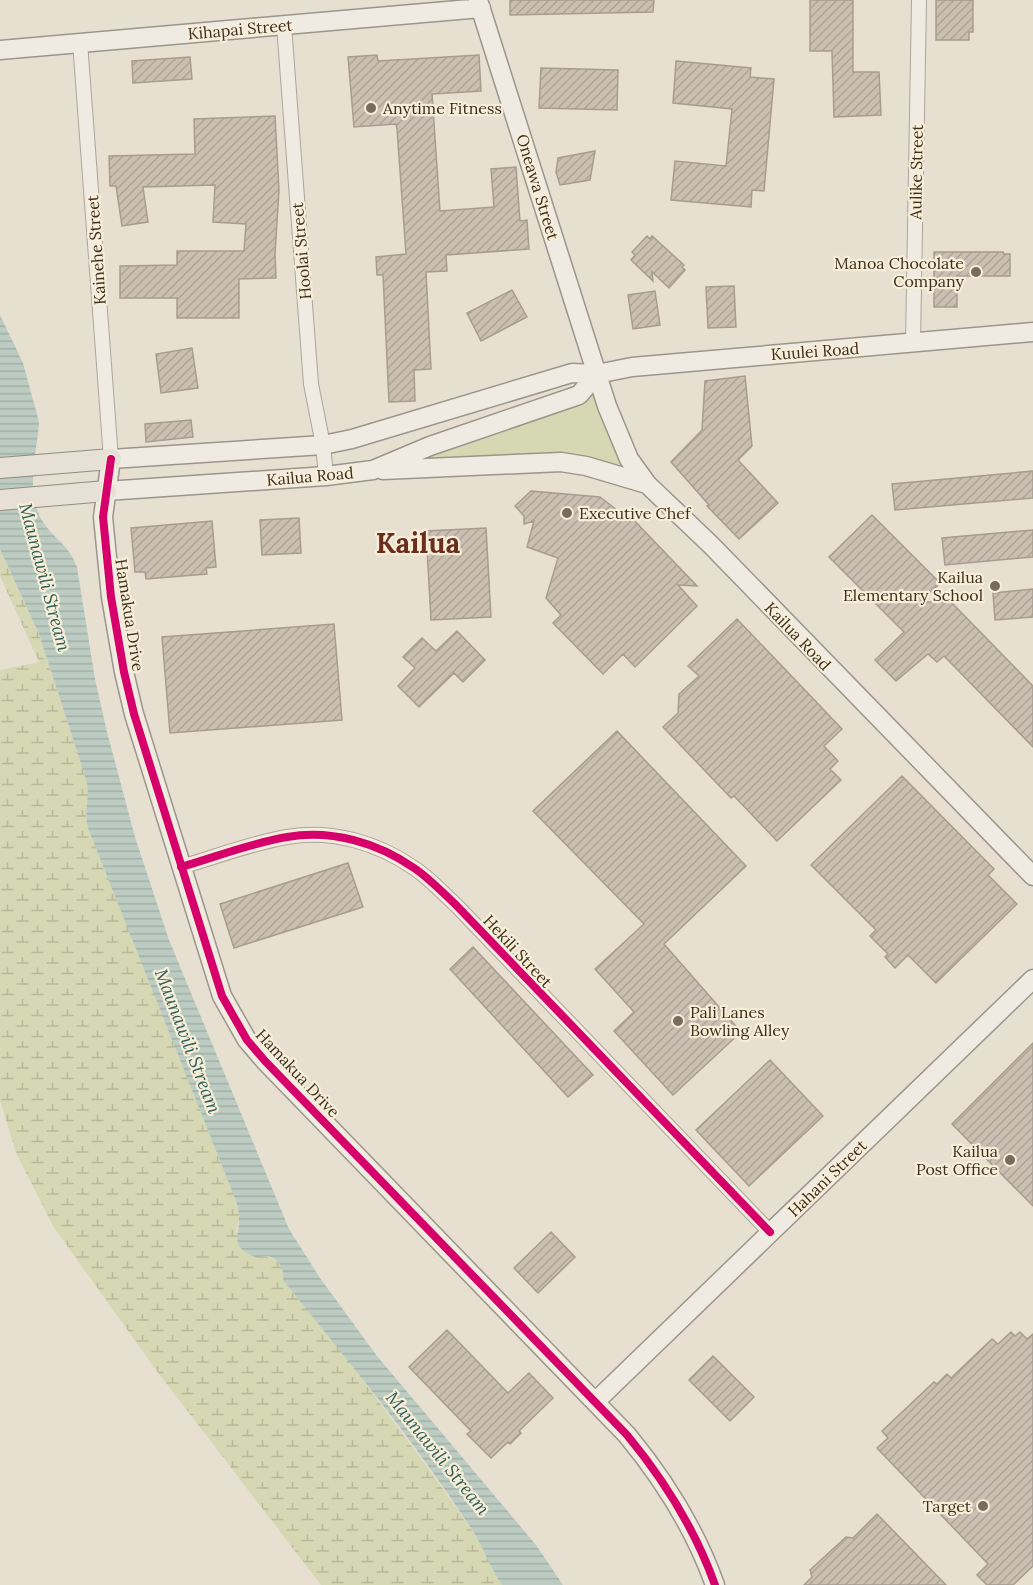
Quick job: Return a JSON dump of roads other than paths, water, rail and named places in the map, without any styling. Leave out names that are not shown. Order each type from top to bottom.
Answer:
[{"type":"main road","name":"Kihapai Street","points":[[0,51],[284,25],[479,4]]},
{"type":"main road","name":"Oneawa Street","points":[[479,4],[597,374]]},
{"type":"main road","name":"Kuulei Road","points":[[597,374],[632,367],[1033,332]]},
{"type":"main road","name":"Kailua Road","points":[[0,468],[323,445],[352,440],[572,373],[597,374]]},
{"type":"main road","name":"Kailua Road","points":[[0,500],[326,476],[373,470],[430,446],[577,396],[597,374]]},
{"type":"main road","name":"Kailua Road","points":[[597,374],[621,444],[647,484],[711,545],[1033,876]]},
{"type":"main road","name":"Hamakua Drive","points":[[111,459],[103,517],[111,597],[124,672],[144,750],[222,996],[248,1040],[265,1061],[627,1435],[663,1480],[692,1530],[715,1585]]},
{"type":"main road","points":[[373,470],[562,462],[586,466],[647,484]]},
{"type":"main road","name":"Hahani Street","points":[[595,1402],[1033,979]]},
{"type":"street","name":"Aulike Street","points":[[913,343],[919,0]]},
{"type":"street","name":"Hoolai Street","points":[[284,25],[311,384],[323,445],[326,476]]},
{"type":"street","name":"Kainehe Street","points":[[80,42],[111,459]]},
{"type":"street","name":"Hekili Street","points":[[181,867],[264,842],[304,835],[326,835],[372,846],[416,869],[456,905],[770,1232]]},
{"type":"water","name":"Maunawili Stream","points":[[0,315],[23,363],[38,418],[33,474],[34,499],[43,522],[70,553],[77,567],[95,679],[135,837],[169,940],[289,1229],[320,1278],[377,1356],[536,1545],[563,1585],[502,1585],[478,1539],[452,1500],[382,1404],[283,1280],[280,1264],[268,1256],[257,1258],[248,1254],[239,1245],[237,1235],[239,1213],[236,1201],[88,828],[86,779],[39,634],[0,549]]},
{"type":"place","name":"Anytime Fitness","points":[[371,108]]},
{"type":"place","name":"Manoa Chocolate Company","points":[[976,272]]},
{"type":"place","name":"Executive Chef","points":[[567,513]]},
{"type":"place","name":"Kailua Elementary School","points":[[995,586]]},
{"type":"place","name":"Pali Lanes Bowling Alley","points":[[678,1021]]},
{"type":"place","name":"Kailua Post Office","points":[[1010,1160]]},
{"type":"place","name":"Target","points":[[983,1506]]},
{"type":"district","name":"Kailua","points":[[418,543]]}]
